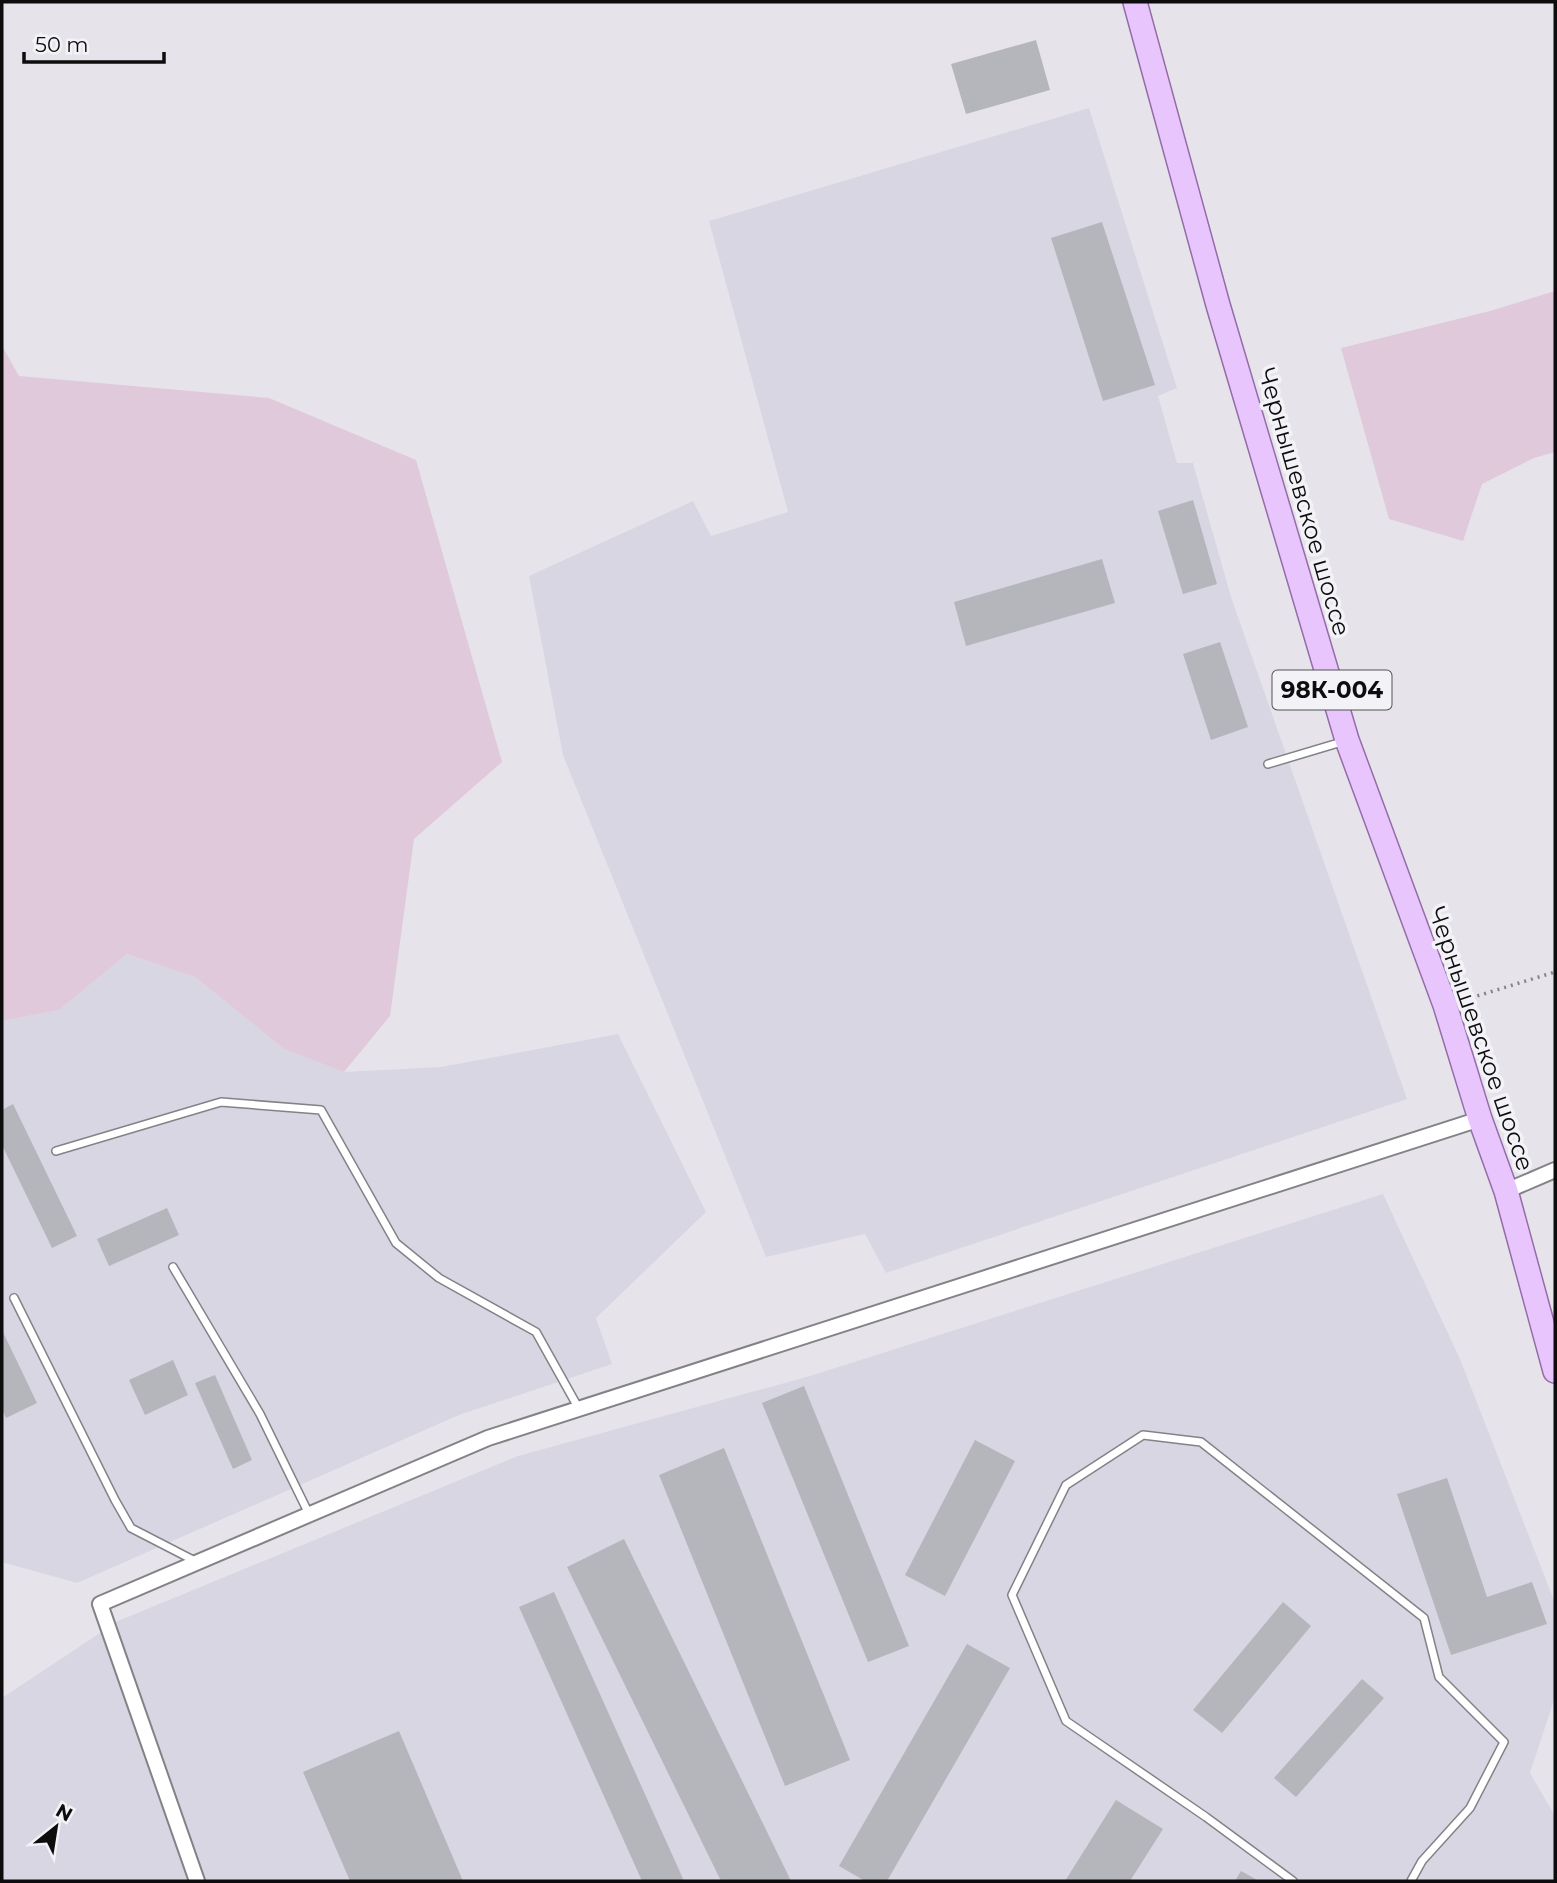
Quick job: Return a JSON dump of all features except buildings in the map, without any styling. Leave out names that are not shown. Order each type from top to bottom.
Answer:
[{"type":"main road","name":"Чернышевское шоссе","points":[[1135,2],[1218,305],[1347,740],[1445,1005],[1480,1119],[1506,1191],[1555,1371]]},
{"type":"street","points":[[198,1881],[100,1604],[488,1438],[1480,1119]]},
{"type":"street","points":[[1506,1191],[1555,1170]]},
{"type":"lane","points":[[1268,764],[1347,740]]},
{"type":"lane","points":[[56,1151],[221,1102],[321,1110],[396,1243],[439,1278],[536,1332],[579,1409]]},
{"type":"lane","points":[[173,1267],[260,1414],[310,1514]]},
{"type":"lane","points":[[14,1298],[131,1528],[198,1562]]},
{"type":"lane","points":[[1293,1881],[1206,1817],[1066,1721],[1012,1595],[1066,1485],[1143,1434],[1201,1442],[1424,1618],[1439,1677],[1504,1742],[1470,1808],[1422,1861],[1411,1881]]},
{"type":"path","points":[[1445,1005],[1555,972]]},
{"type":"shaded area","points":[[1089,108],[1177,388],[1158,396],[1177,463],[1193,463],[1231,597],[1407,1099],[886,1273],[865,1234],[766,1257],[563,755],[529,576],[693,501],[711,536],[788,512],[709,221]]},
{"type":"shaded area","points":[[1555,291],[1555,452],[1534,458],[1482,484],[1463,541],[1389,519],[1341,348],[1490,311]]},
{"type":"shaded area","points":[[2,346],[19,376],[269,398],[416,460],[502,762],[414,839],[390,1016],[344,1072],[284,1049],[195,977],[127,954],[59,1010],[2,1021]]},
{"type":"shaded area","points":[[127,954],[195,977],[284,1049],[344,1072],[441,1067],[618,1034],[706,1212],[596,1318],[612,1364],[459,1415],[77,1583],[2,1562],[2,1021],[59,1010]]},
{"type":"shaded area","points":[[1383,1194],[1460,1359],[1555,1603],[1555,1697],[1530,1773],[1555,1816],[1555,1881],[2,1881],[2,1698],[118,1621],[518,1456],[810,1376]]}]
